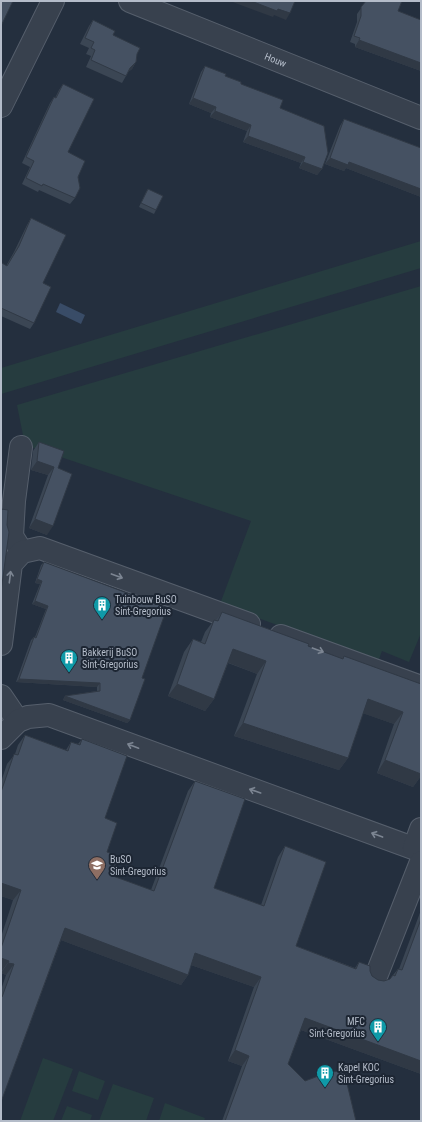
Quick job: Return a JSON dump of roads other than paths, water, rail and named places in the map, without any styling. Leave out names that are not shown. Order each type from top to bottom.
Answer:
[{"type":"street","points":[[1,106],[53,1]]},
{"type":"street","name":"Houw","points":[[130,1],[421,118]]},
{"type":"street","points":[[20,446],[12,536],[22,552]]},
{"type":"street","points":[[1,644],[11,564],[22,552],[40,548],[421,688]]},
{"type":"street","points":[[1,696],[18,720]]},
{"type":"street","points":[[1,738],[18,720],[28,717],[49,715],[419,848],[375,979]]},
{"type":"water","points":[[60,303],[85,315],[81,324],[56,312]]},
{"type":"place","name":"Tuinbouw BuSO Sint-Gregorius","points":[[102,620]]},
{"type":"place","name":"Bakkerij BuSO Sint-Gregorius","points":[[69,673]]},
{"type":"place","name":"BuSO Sint-Gregorius","points":[[97,880]]},
{"type":"place","name":"MFC Sint-Gregorius","points":[[378,1042]]},
{"type":"place","name":"Kapel KOC Sint-Gregorius","points":[[325,1088]]}]
